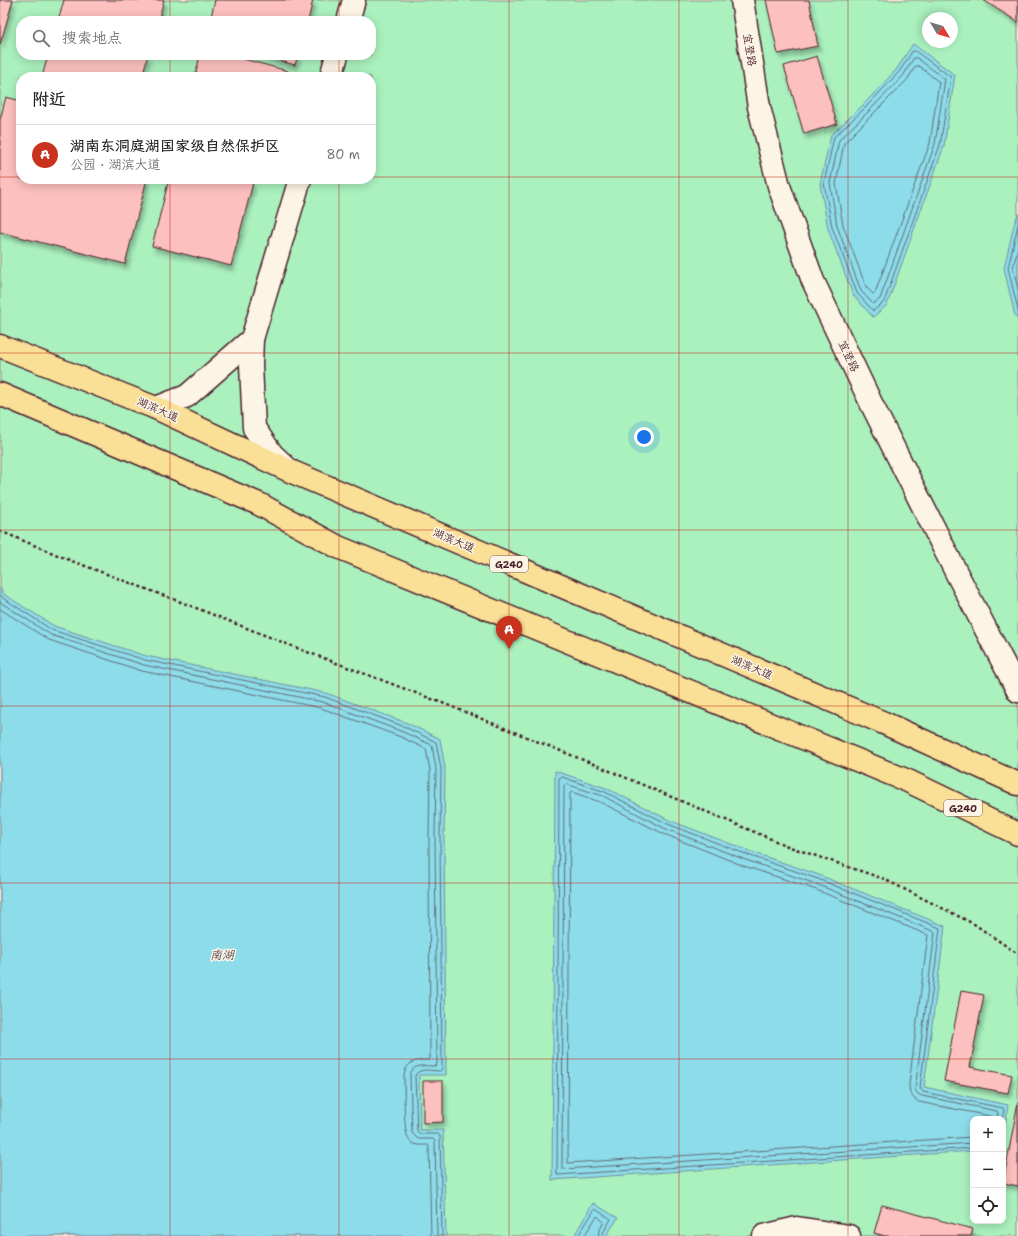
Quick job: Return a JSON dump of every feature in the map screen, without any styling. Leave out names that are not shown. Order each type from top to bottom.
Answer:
[{"type":"highway","name":"湖滨大道","points":[[0,346],[156,408],[290,471],[884,723],[1018,784]]},
{"type":"highway","name":"G240","points":[[0,394],[259,504],[338,547],[908,781],[1018,834]]},
{"type":"street","points":[[349,16],[354,0]]},
{"type":"street","name":"宜登路","points":[[742,0],[759,107],[766,135],[779,186],[813,281],[872,405],[1018,691]]},
{"type":"street","points":[[333,72],[336,60]]},
{"type":"street","points":[[290,471],[272,454],[254,428],[251,365],[252,339],[298,184]]},
{"type":"street","points":[[156,408],[187,396],[252,339]]},
{"type":"street","points":[[764,1236],[798,1228],[849,1236]]},
{"type":"path","points":[[0,531],[72,561],[446,704],[790,847],[884,879],[974,924],[1018,954]]},
{"type":"green space","points":[[0,0],[1018,0],[1018,1236],[0,1236]]},
{"type":"water","points":[[913,44],[955,75],[944,146],[887,305],[873,317],[853,295],[828,229],[820,184],[831,135],[862,106],[896,70]]},
{"type":"water","points":[[1018,214],[1018,319],[1015,316],[1004,268]]},
{"type":"water","name":"南湖","points":[[0,588],[5,595],[54,626],[146,656],[326,693],[407,723],[440,739],[445,768],[444,836],[446,1075],[419,1075],[420,1130],[443,1130],[446,1236],[0,1236]]},
{"type":"water","points":[[555,771],[606,788],[669,820],[749,851],[819,875],[945,926],[924,1087],[1008,1105],[1006,1120],[1006,1116],[970,1116],[970,1151],[552,1180]]},
{"type":"water","points":[[593,1203],[618,1218],[606,1236],[574,1236]]},
{"type":"building","points":[[0,0],[13,0],[0,45]]},
{"type":"building","points":[[64,0],[164,0],[159,16],[59,16]]},
{"type":"building","points":[[215,0],[313,0],[309,16],[211,16]]},
{"type":"building","points":[[766,0],[809,0],[818,46],[778,54]]},
{"type":"building","points":[[983,0],[1018,0],[1018,22]]},
{"type":"building","points":[[817,56],[837,124],[804,134],[784,66]]},
{"type":"building","points":[[47,60],[147,60],[143,72],[43,72]]},
{"type":"building","points":[[199,60],[247,60],[288,71],[288,72],[196,72]]},
{"type":"building","points":[[276,60],[296,60],[295,65]]},
{"type":"building","points":[[6,97],[16,100],[16,184],[146,184],[125,264],[0,232],[0,120]]},
{"type":"building","points":[[168,184],[253,184],[231,266],[152,246]]},
{"type":"building","points":[[961,991],[984,995],[970,1067],[1012,1075],[1008,1093],[944,1081]]},
{"type":"building","points":[[423,1081],[443,1081],[443,1122],[423,1123]]},
{"type":"building","points":[[1018,1102],[1018,1186],[1006,1184],[1006,1167]]},
{"type":"building","points":[[882,1205],[973,1229],[971,1236],[885,1236],[874,1233]]},
{"type":"place","name":"湖南东洞庭湖国家级自然保护区","points":[[509,649]]}]
